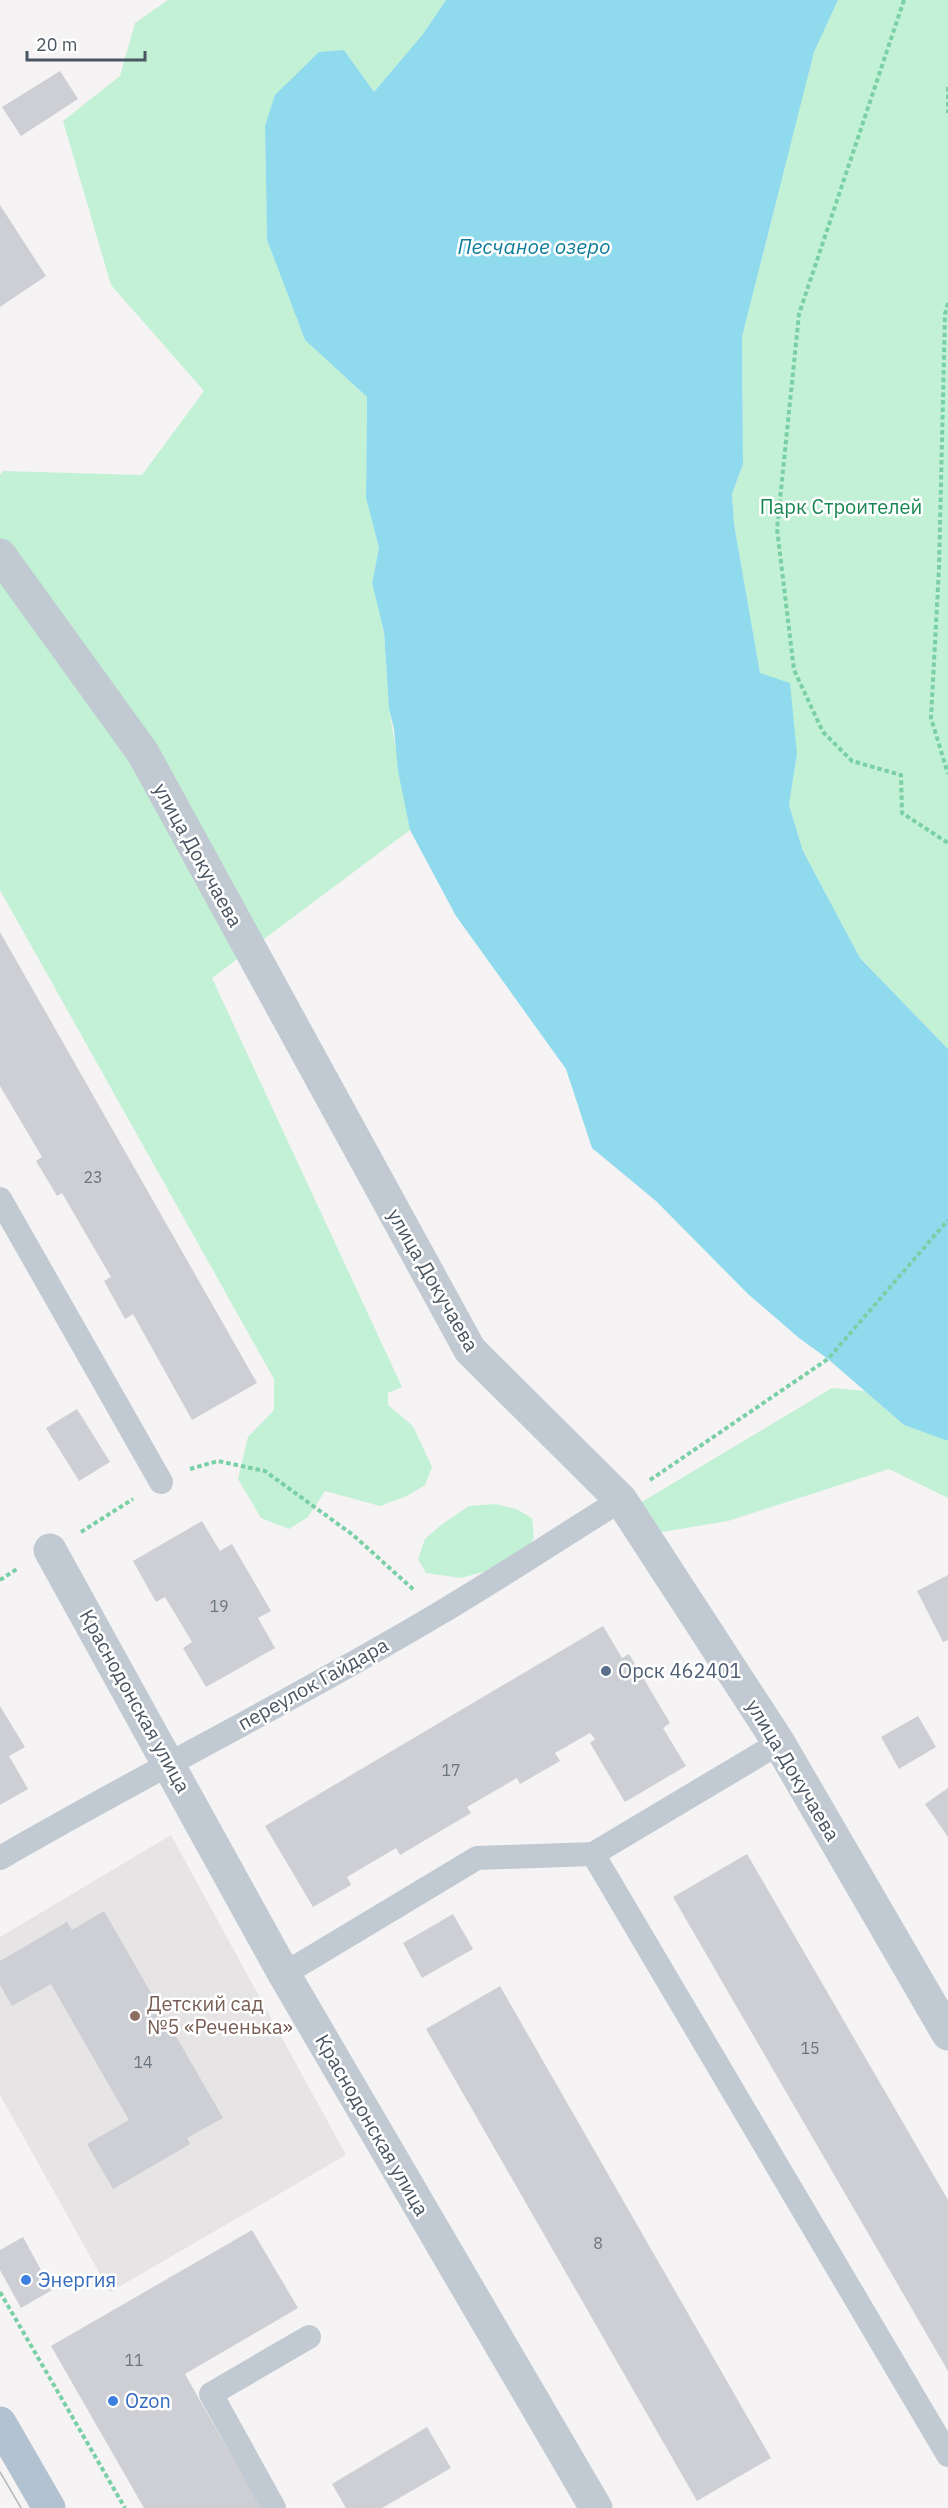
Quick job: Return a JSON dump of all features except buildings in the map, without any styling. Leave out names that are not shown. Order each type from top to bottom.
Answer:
[{"type":"main road","points":[[0,2423],[49,2508]]},
{"type":"street","name":"улица Докучаева","points":[[0,555],[142,753],[470,1350],[621,1500],[778,1743],[948,2034]]},
{"type":"street","name":"Краснодонская улица","points":[[50,1550],[284,1974],[596,2508]]},
{"type":"lane","points":[[0,1199],[161,1482]]},
{"type":"lane","name":"переулок Гайдара","points":[[0,1858],[440,1613],[621,1500]]},
{"type":"lane","points":[[284,1974],[477,1858],[593,1854],[778,1743]]},
{"type":"lane","points":[[593,1854],[948,2455]]},
{"type":"lane","points":[[274,2508],[211,2394],[309,2337]]},
{"type":"path","points":[[904,0],[799,314],[777,529],[794,670],[823,732],[852,761],[901,775],[902,813],[948,843]]},
{"type":"path","points":[[948,87],[948,113]]},
{"type":"path","points":[[948,303],[945,314],[939,568],[931,718],[948,774]]},
{"type":"path","points":[[621,1500],[828,1359],[948,1220]]},
{"type":"path","points":[[50,1550],[174,1474],[218,1461],[266,1471],[353,1535],[440,1613]]},
{"type":"path","points":[[0,2292],[125,2508]]},
{"type":"shaded area","name":"Детский сад №5 «Реченька»","points":[[171,1835],[346,2155],[110,2292],[0,2095],[0,1937]]},
{"type":"green space","points":[[168,0],[446,0],[423,34],[374,93],[344,50],[265,126],[267,240],[305,340],[367,397],[366,498],[379,548],[372,583],[384,632],[389,709],[410,830],[212,978],[402,1387],[388,1393],[388,1405],[413,1426],[432,1467],[425,1485],[407,1496],[380,1506],[325,1491],[308,1517],[289,1529],[261,1518],[238,1479],[248,1437],[274,1410],[274,1379],[0,890],[0,475],[3,471],[142,475],[204,391],[111,285],[63,121],[120,76],[135,23]]},
{"type":"green space","name":"Парк Строителей","points":[[838,0],[948,0],[948,1049],[860,958],[803,851],[789,805],[797,754],[760,674],[734,524],[732,494],[743,464],[742,337],[814,51]]},
{"type":"green space","points":[[832,1388],[865,1391],[904,1425],[948,1441],[948,1498],[889,1469],[728,1521],[656,1533],[640,1503]]},
{"type":"green space","points":[[496,1504],[516,1509],[532,1518],[534,1538],[524,1554],[487,1571],[461,1578],[426,1573],[418,1559],[425,1539],[469,1506]]},
{"type":"water","name":"Песчаное озеро","points":[[446,0],[838,0],[814,52],[742,337],[743,464],[732,494],[734,524],[760,673],[790,683],[797,754],[789,805],[803,851],[860,958],[948,1049],[948,1441],[904,1425],[748,1294],[656,1201],[592,1148],[566,1069],[456,916],[410,830],[389,709],[384,632],[372,583],[379,548],[366,498],[367,397],[305,340],[267,240],[265,126],[275,95],[319,52],[344,50],[374,92],[423,34]]},
{"type":"tram line","points":[[0,2472],[21,2508]]},
{"type":"place","name":"Орск 462401","points":[[606,1671]]},
{"type":"place","name":"Детский сад №5 «Реченька»","points":[[135,2016]]},
{"type":"place","name":"Энергия","points":[[26,2280]]},
{"type":"place","name":"Ozon","points":[[113,2401]]}]
